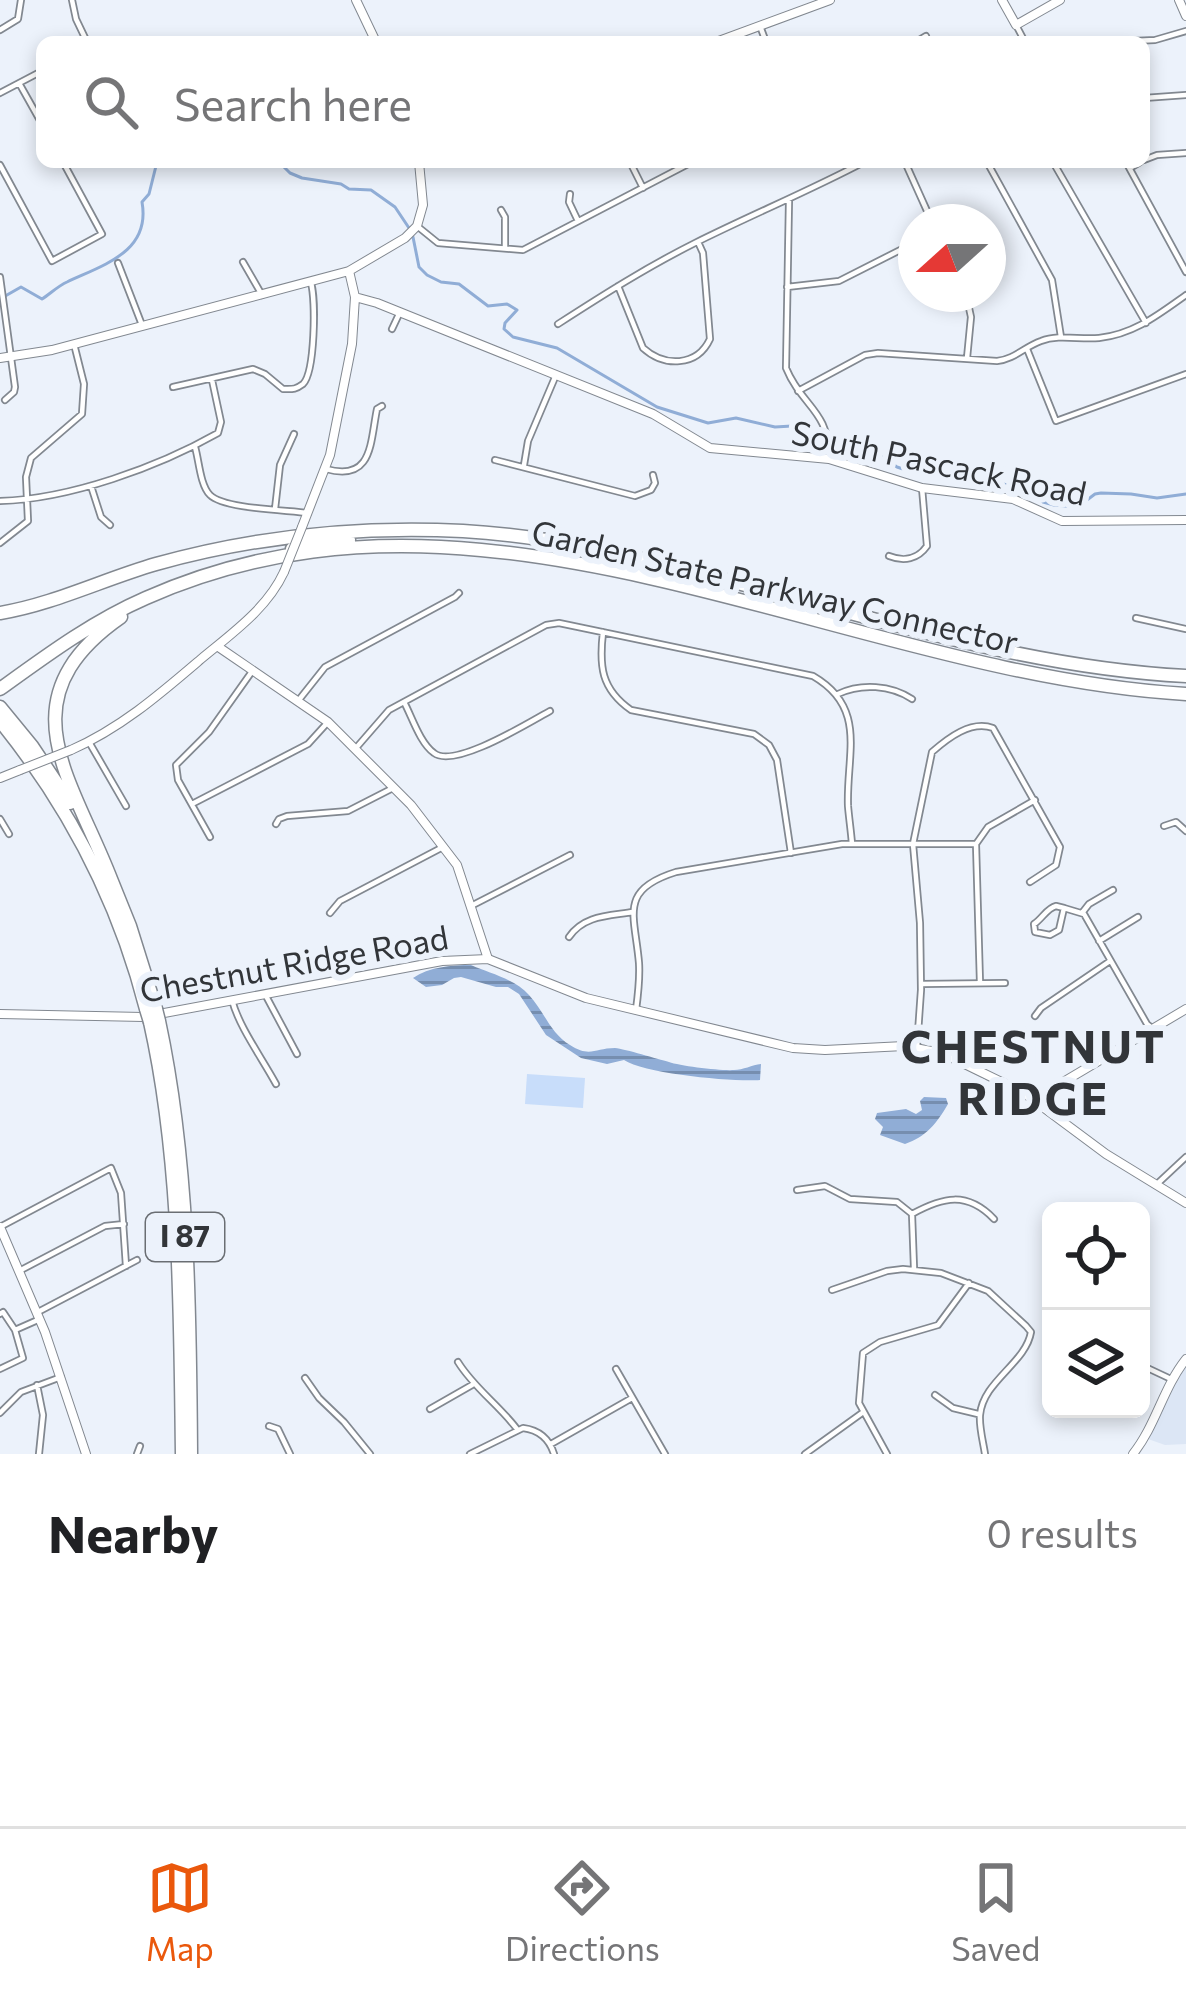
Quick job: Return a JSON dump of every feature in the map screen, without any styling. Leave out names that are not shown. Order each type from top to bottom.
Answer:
[{"type":"highway","points":[[0,609],[168,561],[263,542],[386,530],[502,534]]},
{"type":"highway","points":[[1,685],[58,639],[105,610],[168,581],[220,565],[363,538],[502,534]]},
{"type":"highway","name":"Garden State Parkway Connector","points":[[502,534],[642,558],[1027,655],[1186,676]]},
{"type":"highway","name":"Garden State Parkway Connector","points":[[209,574],[275,559],[370,548],[452,548],[534,556],[628,573],[1020,672],[1186,694]]},
{"type":"highway","points":[[1,685],[108,616],[209,574]]},
{"type":"highway","points":[[111,879],[58,752],[55,724],[61,689],[78,656],[106,628],[146,602],[209,574]]},
{"type":"highway","name":"I 87","points":[[0,707],[61,788],[111,879],[130,926],[153,1015],[171,1088],[185,1235],[191,1454]]},
{"type":"highway","name":"I 87","points":[[0,721],[53,794],[94,867],[153,1015],[175,1236],[182,1454]]},
{"type":"street","points":[[0,30],[18,19],[21,0]]},
{"type":"street","points":[[73,0],[83,36]]},
{"type":"street","points":[[356,0],[373,36]]},
{"type":"street","points":[[732,36],[830,0]]},
{"type":"street","points":[[1002,0],[1022,36]]},
{"type":"street","points":[[1016,25],[1060,0]]},
{"type":"street","points":[[1179,0],[1186,16]]},
{"type":"street","points":[[760,26],[764,36]]},
{"type":"street","points":[[1150,40],[1186,31]]},
{"type":"street","points":[[0,93],[36,74]]},
{"type":"street","points":[[19,83],[36,113]]},
{"type":"street","points":[[1150,98],[1186,95]]},
{"type":"street","points":[[1150,158],[1186,153]]},
{"type":"street","points":[[0,165],[52,261],[102,234],[66,168]]},
{"type":"street","points":[[0,358],[74,344],[349,272],[416,227],[424,206],[420,168]]},
{"type":"street","points":[[633,168],[643,188]]},
{"type":"street","points":[[416,227],[438,243],[523,250],[681,168]]},
{"type":"street","points":[[558,324],[618,284],[852,168]]},
{"type":"street","points":[[908,168],[924,204]]},
{"type":"street","points":[[990,168],[1052,280],[1061,338]]},
{"type":"street","points":[[1056,168],[1147,324]]},
{"type":"street","points":[[1130,168],[1182,257],[1186,272]]},
{"type":"street","points":[[570,194],[568,202],[578,221]]},
{"type":"street","points":[[789,201],[786,368],[825,425],[829,459]]},
{"type":"street","points":[[501,210],[505,248]]},
{"type":"street","points":[[618,284],[649,354],[668,361],[695,358],[710,339],[703,253],[698,242]]},
{"type":"street","points":[[786,288],[839,281],[898,251]]},
{"type":"street","points":[[244,262],[262,295]]},
{"type":"street","points":[[118,263],[142,326]]},
{"type":"street","points":[[0,778],[89,742],[137,712],[263,604],[284,572],[326,469],[352,344],[355,297],[349,272]]},
{"type":"street","points":[[0,277],[15,387],[5,400]]},
{"type":"street","points":[[172,387],[259,370],[284,389],[297,388],[305,382],[310,367],[311,283]]},
{"type":"street","points":[[798,391],[865,355],[1010,359],[1039,341],[1123,333],[1147,324],[1186,295]]},
{"type":"street","name":"South Pascack Road","points":[[355,297],[653,414],[710,448],[829,459],[922,488],[1013,499],[1062,520],[1186,520]]},
{"type":"street","points":[[392,328],[400,312]]},
{"type":"street","points":[[967,358],[970,312]]},
{"type":"street","points":[[0,543],[28,521],[26,477],[31,458],[82,414],[84,384],[74,344]]},
{"type":"street","points":[[1027,349],[1056,421],[1186,374]]},
{"type":"street","points":[[524,465],[528,442],[556,375]]},
{"type":"street","points":[[3,501],[27,501],[91,486],[218,433],[221,422],[212,380]]},
{"type":"street","points":[[326,469],[346,473],[362,465],[382,406]]},
{"type":"street","points":[[275,509],[280,465],[294,434]]},
{"type":"street","points":[[195,446],[213,498],[308,513]]},
{"type":"street","points":[[495,460],[634,496],[650,490],[655,483],[652,475]]},
{"type":"street","points":[[91,486],[101,517],[110,525]]},
{"type":"street","points":[[889,556],[906,560],[927,546],[922,488]]},
{"type":"street","points":[[298,701],[325,667],[459,593]]},
{"type":"street","points":[[1136,618],[1186,629]]},
{"type":"street","points":[[355,749],[389,710],[546,625],[559,623],[813,676],[844,706],[851,730],[848,806],[852,844]]},
{"type":"street","points":[[603,632],[601,672],[625,706],[754,734],[769,745],[777,760],[790,853]]},
{"type":"street","points":[[217,646],[328,722],[393,788],[457,865],[488,959]]},
{"type":"street","points":[[211,837],[178,780],[176,765],[208,732],[253,670]]},
{"type":"street","points":[[836,695],[859,686],[912,699]]},
{"type":"street","points":[[404,702],[430,750],[445,757],[464,754],[550,712]]},
{"type":"street","points":[[193,804],[308,743],[328,722]]},
{"type":"street","points":[[917,1047],[920,923],[913,844],[932,752],[971,726],[993,728],[1058,842],[1056,865],[1030,882]]},
{"type":"street","points":[[89,742],[126,806]]},
{"type":"street","points":[[276,824],[287,816],[348,811],[393,788]]},
{"type":"street","points":[[980,983],[976,844],[988,826],[1035,800]]},
{"type":"street","points":[[0,819],[8,834]]},
{"type":"street","points":[[1164,826],[1176,822],[1186,831]]},
{"type":"street","points":[[636,1010],[639,980],[633,912],[645,885],[658,877],[852,844],[976,844]]},
{"type":"street","points":[[330,914],[340,901],[444,847]]},
{"type":"street","points":[[471,906],[570,855]]},
{"type":"street","points":[[1082,913],[1113,890]]},
{"type":"street","points":[[1064,908],[1058,932],[1035,932],[1034,924],[1050,908],[1064,908],[1082,913],[1152,1028]]},
{"type":"street","points":[[568,937],[589,919],[633,912]]},
{"type":"street","points":[[1099,940],[1138,916]]},
{"type":"street","name":"Chestnut Ridge Road","points":[[0,1014],[134,1017],[442,961],[488,959],[586,998],[793,1048],[917,1047],[955,1058],[1033,1100],[1106,1154],[1186,1203]]},
{"type":"street","points":[[1035,1016],[1110,961]]},
{"type":"street","points":[[921,984],[1005,983]]},
{"type":"street","points":[[266,994],[297,1054]]},
{"type":"street","points":[[232,1000],[239,1023],[277,1084]]},
{"type":"street","points":[[1033,1100],[1186,1009]]},
{"type":"street","points":[[1156,1185],[1186,1157]]},
{"type":"street","points":[[86,1454],[39,1316],[0,1227],[111,1168],[121,1193],[126,1266]]},
{"type":"street","points":[[797,1190],[825,1186],[850,1198],[898,1202],[912,1214],[914,1269]]},
{"type":"street","points":[[912,1214],[932,1202],[964,1200],[980,1205],[994,1220]]},
{"type":"street","points":[[20,1270],[105,1226],[124,1224]]},
{"type":"street","points":[[15,1330],[137,1260]]},
{"type":"street","points":[[832,1290],[886,1271],[941,1273],[996,1295],[1031,1332],[1027,1346],[985,1399],[980,1415],[985,1454]]},
{"type":"street","points":[[886,1454],[859,1403],[863,1353],[880,1342],[938,1325],[969,1283]]},
{"type":"street","points":[[0,1369],[23,1358],[15,1330],[2,1313]]},
{"type":"street","points":[[1133,1454],[1186,1359]]},
{"type":"street","points":[[458,1362],[472,1385],[517,1429]]},
{"type":"street","points":[[616,1369],[665,1454]]},
{"type":"street","points":[[1150,1369],[1173,1380]]},
{"type":"street","points":[[0,1413],[12,1399],[61,1377]]},
{"type":"street","points":[[305,1378],[370,1454]]},
{"type":"street","points":[[37,1385],[44,1415],[39,1454]]},
{"type":"street","points":[[430,1409],[472,1385]]},
{"type":"street","points":[[935,1395],[952,1408],[980,1415]]},
{"type":"street","points":[[551,1444],[632,1398]]},
{"type":"street","points":[[805,1454],[862,1413]]},
{"type":"street","points":[[269,1426],[278,1429],[290,1454]]},
{"type":"street","points":[[470,1454],[517,1429],[536,1431],[551,1444],[554,1454]]},
{"type":"street","points":[[137,1454],[140,1446]]},
{"type":"shaded area","points":[[471,965],[523,989],[557,1034],[577,1049],[615,1048],[720,1070],[761,1064],[760,1080],[690,1076],[624,1060],[607,1064],[581,1058],[546,1035],[519,994],[508,987],[461,977],[426,987],[413,978],[440,967]]},
{"type":"shaded area","points":[[527,1074],[585,1078],[583,1108],[525,1104]]},
{"type":"shaded area","points":[[924,1097],[946,1098],[948,1104],[925,1133],[905,1144],[880,1135],[883,1127],[875,1119],[877,1113],[906,1109],[916,1114],[922,1110]]},
{"type":"shaded area","points":[[1186,1366],[1186,1444],[1165,1445],[1148,1439],[1168,1393]]},
{"type":"waterway","points":[[0,299],[21,287],[42,299],[132,245],[156,168]]},
{"type":"waterway","points":[[285,168],[302,178],[371,190],[395,207],[409,228]]},
{"type":"waterway","points":[[413,237],[419,267],[427,275],[459,284],[488,306],[507,304],[517,310],[504,329],[513,337],[557,348],[657,407],[708,423],[736,418],[792,426],[804,449],[832,443],[853,453],[881,456],[918,474],[1025,489],[1054,505],[1083,503],[1101,493],[1157,498],[1186,494]]},
{"type":"district","name":"CHESTNUT RIDGE","points":[[1034,1073]]}]
